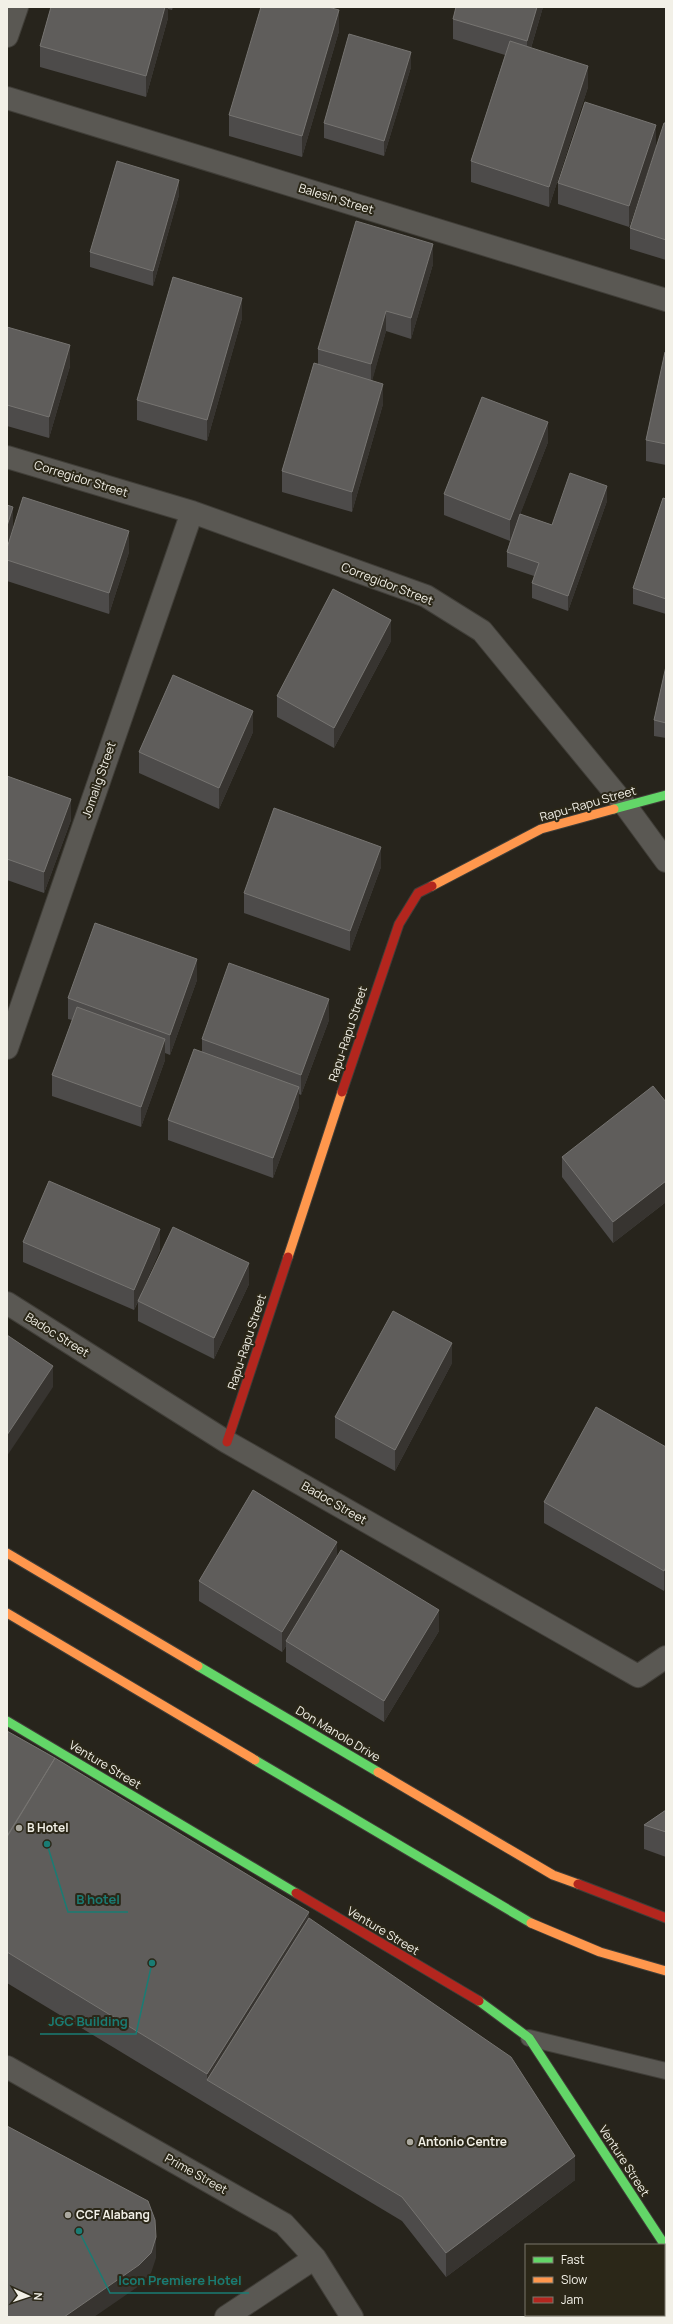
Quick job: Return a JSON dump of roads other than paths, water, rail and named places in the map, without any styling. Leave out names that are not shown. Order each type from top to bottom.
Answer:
[{"type":"street","points":[[7,36],[17,7]]},
{"type":"street","name":"Balesin Street","points":[[7,98],[666,300]]},
{"type":"street","name":"Corregidor Street","points":[[7,457],[192,512],[426,596],[482,631],[625,805],[666,861]]},
{"type":"street","name":"Jomalig Street","points":[[7,1048],[192,512]]},
{"type":"street","name":"Rapu-Rapu Street","points":[[227,1442],[383,966],[399,924],[418,893],[541,829],[666,795]]},
{"type":"street","name":"Badoc Street","points":[[7,1303],[227,1442],[638,1676],[666,1657]]},
{"type":"street","name":"Don Manolo Drive","points":[[7,1553],[553,1875],[666,1918]]},
{"type":"street","points":[[7,1613],[529,1922],[600,1952],[666,1971]]},
{"type":"street","name":"Venture Street","points":[[7,1721],[492,2010],[529,2038],[664,2244]]},
{"type":"street","name":"Prime Street","points":[[7,2067],[284,2224],[315,2258],[352,2317]]},
{"type":"street","points":[[226,2317],[315,2258]]},
{"type":"lane","points":[[529,2038],[666,2071]]},
{"type":"place","name":"B Hotel","points":[[19,1828]]},
{"type":"place","name":"B hotel","points":[[47,1844]]},
{"type":"place","name":"JGC Building","points":[[152,1963]]},
{"type":"place","name":"Antonio Centre","points":[[410,2142]]},
{"type":"place","name":"CCF Alabang","points":[[68,2215]]},
{"type":"place","name":"Icon Premiere Hotel","points":[[79,2231]]}]
